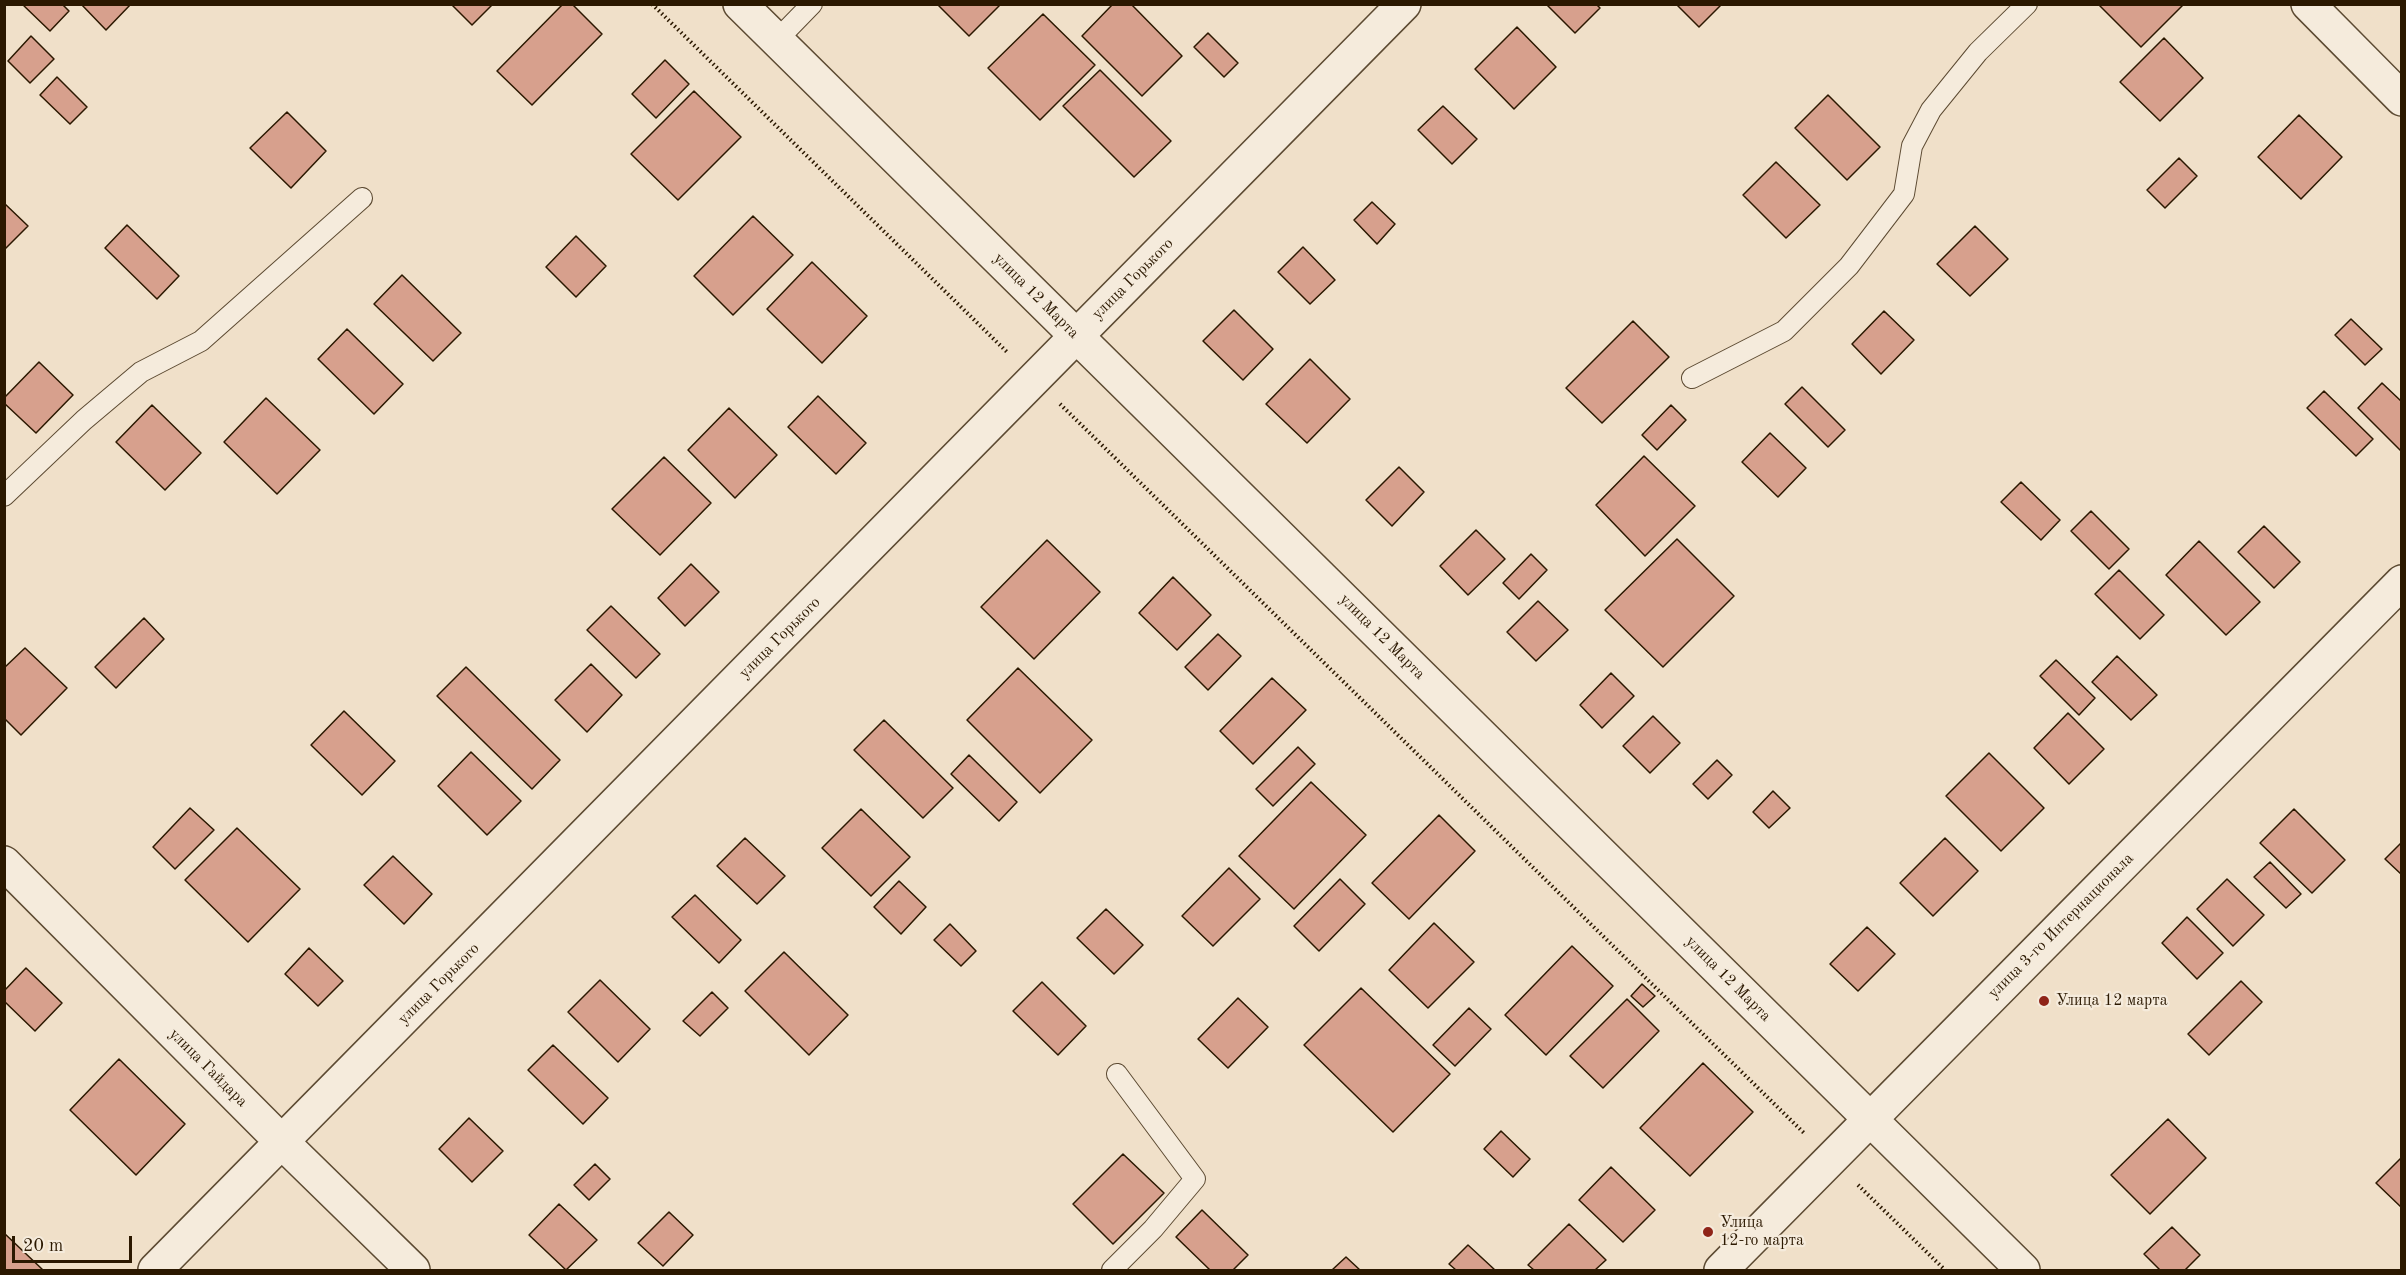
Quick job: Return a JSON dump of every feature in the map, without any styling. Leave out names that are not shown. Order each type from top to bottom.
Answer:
[{"type":"street","name":"улица 12 Марта","points":[[740,4],[2023,1270]]},
{"type":"street","name":"улица Горького","points":[[155,1270],[283,1143],[1404,4]]},
{"type":"street","points":[[2308,4],[2402,99]]},
{"type":"street","name":"улица 3-го Интернационала","points":[[1721,1270],[2402,582]]},
{"type":"street","name":"улица Гайдара","points":[[4,863],[413,1270]]},
{"type":"lane","points":[[777,40],[812,4]]},
{"type":"lane","points":[[1692,378],[1784,331],[1849,266],[1904,194],[1912,146],[1931,110],[1978,52],[2027,4]]},
{"type":"lane","points":[[4,496],[84,420],[141,372],[201,341],[362,198]]},
{"type":"lane","points":[[1112,1270],[1153,1229],[1195,1179],[1117,1074]]},
{"type":"path","points":[[652,4],[1945,1270]]},
{"type":"building","points":[[22,4],[62,4],[69,11],[50,31]]},
{"type":"building","points":[[81,4],[131,4],[106,30]]},
{"type":"building","points":[[451,4],[493,4],[472,25]]},
{"type":"building","points":[[563,4],[572,4],[602,34],[532,105],[497,71]]},
{"type":"building","points":[[937,4],[1001,4],[969,36]]},
{"type":"building","points":[[1113,4],[1131,4],[1182,56],[1142,96],[1082,36]]},
{"type":"building","points":[[1546,4],[1596,4],[1600,8],[1575,33]]},
{"type":"building","points":[[1676,4],[1722,4],[1699,27]]},
{"type":"building","points":[[2098,4],[2184,4],[2141,47]]},
{"type":"building","points":[[1043,14],[1095,65],[1040,120],[988,68]]},
{"type":"building","points":[[1517,27],[1556,67],[1514,109],[1475,69]]},
{"type":"building","points":[[1208,33],[1238,63],[1224,77],[1194,47]]},
{"type":"building","points":[[31,36],[54,59],[30,83],[8,61]]},
{"type":"building","points":[[2164,38],[2203,78],[2160,121],[2120,82]]},
{"type":"building","points":[[665,60],[689,84],[656,118],[632,94]]},
{"type":"building","points":[[1100,70],[1171,141],[1134,177],[1063,106]]},
{"type":"building","points":[[57,77],[87,107],[70,124],[40,95]]},
{"type":"building","points":[[694,91],[741,137],[678,200],[631,154]]},
{"type":"building","points":[[1828,95],[1880,147],[1847,180],[1795,128]]},
{"type":"building","points":[[1443,106],[1477,139],[1452,164],[1418,130]]},
{"type":"building","points":[[287,112],[326,151],[291,188],[250,148]]},
{"type":"building","points":[[2299,115],[2342,157],[2301,199],[2258,157]]},
{"type":"building","points":[[2179,158],[2197,176],[2165,208],[2147,190]]},
{"type":"building","points":[[1776,162],[1820,205],[1786,238],[1743,195]]},
{"type":"building","points":[[1372,202],[1395,224],[1377,244],[1354,220]]},
{"type":"building","points":[[4,203],[28,226],[5,249],[4,249]]},
{"type":"building","points":[[753,216],[793,255],[733,315],[694,276]]},
{"type":"building","points":[[127,225],[179,276],[157,299],[105,248]]},
{"type":"building","points":[[1975,226],[2008,259],[1970,296],[1937,264]]},
{"type":"building","points":[[576,236],[606,266],[576,297],[546,267]]},
{"type":"building","points":[[1303,247],[1335,280],[1310,304],[1278,272]]},
{"type":"building","points":[[812,262],[867,316],[822,363],[767,309]]},
{"type":"building","points":[[402,275],[461,333],[433,361],[374,304]]},
{"type":"building","points":[[1234,310],[1273,349],[1243,380],[1203,341]]},
{"type":"building","points":[[1884,311],[1914,340],[1881,374],[1852,344]]},
{"type":"building","points":[[2351,319],[2382,349],[2365,365],[2335,335]]},
{"type":"building","points":[[1633,321],[1669,357],[1602,423],[1566,388]]},
{"type":"building","points":[[347,329],[403,384],[374,414],[318,359]]},
{"type":"building","points":[[1310,359],[1350,399],[1307,443],[1266,404]]},
{"type":"building","points":[[39,362],[73,395],[36,433],[4,403],[4,398]]},
{"type":"building","points":[[2382,383],[2402,402],[2402,452],[2358,408]]},
{"type":"building","points":[[1802,387],[1845,430],[1828,447],[1785,404]]},
{"type":"building","points":[[2324,391],[2373,439],[2356,456],[2307,408]]},
{"type":"building","points":[[818,396],[866,443],[836,474],[788,427]]},
{"type":"building","points":[[266,398],[320,450],[277,494],[224,442]]},
{"type":"building","points":[[152,405],[201,453],[165,490],[116,442]]},
{"type":"building","points":[[1671,405],[1686,420],[1657,450],[1642,435]]},
{"type":"building","points":[[729,408],[777,455],[735,498],[688,450]]},
{"type":"building","points":[[1770,433],[1806,468],[1778,497],[1742,462]]},
{"type":"building","points":[[1644,456],[1695,506],[1645,556],[1596,505]]},
{"type":"building","points":[[664,457],[711,503],[660,555],[612,509]]},
{"type":"building","points":[[1399,467],[1424,492],[1392,526],[1366,500]]},
{"type":"building","points":[[2021,482],[2060,520],[2041,540],[2001,502]]},
{"type":"building","points":[[2091,511],[2129,549],[2109,569],[2071,531]]},
{"type":"building","points":[[2264,526],[2300,562],[2274,588],[2238,552]]},
{"type":"building","points":[[1476,530],[1505,559],[1468,595],[1440,566]]},
{"type":"building","points":[[1677,539],[1734,596],[1663,667],[1605,610]]},
{"type":"building","points":[[1047,540],[1100,592],[1034,659],[981,607]]},
{"type":"building","points":[[2199,541],[2260,602],[2226,635],[2166,575]]},
{"type":"building","points":[[1531,554],[1547,570],[1519,599],[1503,583]]},
{"type":"building","points":[[691,564],[719,592],[685,626],[658,598]]},
{"type":"building","points":[[2119,570],[2164,615],[2140,639],[2095,594]]},
{"type":"building","points":[[1173,577],[1211,615],[1177,650],[1139,613]]},
{"type":"building","points":[[1538,601],[1568,630],[1536,661],[1507,632]]},
{"type":"building","points":[[611,606],[660,654],[636,678],[587,630]]},
{"type":"building","points":[[144,618],[164,639],[116,688],[95,667]]},
{"type":"building","points":[[1218,634],[1241,656],[1208,690],[1185,667]]},
{"type":"building","points":[[25,648],[67,688],[21,735],[4,718],[4,668]]},
{"type":"building","points":[[2117,656],[2157,695],[2131,720],[2092,682]]},
{"type":"building","points":[[2056,660],[2095,698],[2079,715],[2040,676]]},
{"type":"building","points":[[591,664],[622,695],[587,732],[555,700]]},
{"type":"building","points":[[466,667],[560,760],[532,789],[437,696]]},
{"type":"building","points":[[1018,668],[1092,740],[1040,793],[967,720]]},
{"type":"building","points":[[1611,673],[1634,696],[1602,728],[1580,705]]},
{"type":"building","points":[[1272,678],[1306,710],[1253,764],[1220,731]]},
{"type":"building","points":[[344,711],[395,761],[362,795],[311,745]]},
{"type":"building","points":[[2068,713],[2104,749],[2069,784],[2034,748]]},
{"type":"building","points":[[1653,716],[1680,743],[1650,773],[1623,746]]},
{"type":"building","points":[[884,720],[953,788],[923,818],[854,750]]},
{"type":"building","points":[[1298,747],[1315,764],[1273,806],[1256,789]]},
{"type":"building","points":[[471,752],[521,801],[487,835],[438,786]]},
{"type":"building","points":[[1989,753],[2044,808],[2001,851],[1946,796]]},
{"type":"building","points":[[969,755],[1017,802],[999,821],[951,774]]},
{"type":"building","points":[[1717,760],[1732,775],[1708,799],[1693,784]]},
{"type":"building","points":[[1311,782],[1366,835],[1294,909],[1239,856]]},
{"type":"building","points":[[1773,791],[1790,808],[1769,828],[1753,812]]},
{"type":"building","points":[[190,808],[214,830],[175,869],[153,847]]},
{"type":"building","points":[[861,809],[910,857],[871,896],[822,848]]},
{"type":"building","points":[[2294,809],[2345,860],[2312,893],[2260,843]]},
{"type":"building","points":[[1439,815],[1475,851],[1409,919],[1372,883]]},
{"type":"building","points":[[237,828],[300,889],[248,942],[185,880]]},
{"type":"building","points":[[745,838],[785,876],[757,904],[717,866]]},
{"type":"building","points":[[1945,838],[1978,871],[1933,916],[1900,883]]},
{"type":"building","points":[[2402,842],[2402,875],[2385,859]]},
{"type":"building","points":[[393,856],[432,894],[404,924],[364,885]]},
{"type":"building","points":[[2270,862],[2301,894],[2286,908],[2254,877]]},
{"type":"building","points":[[1229,868],[1260,899],[1213,946],[1182,916]]},
{"type":"building","points":[[1340,879],[1365,904],[1319,951],[1294,926]]},
{"type":"building","points":[[2227,879],[2264,915],[2233,946],[2197,909]]},
{"type":"building","points":[[899,881],[926,907],[901,934],[874,907]]},
{"type":"building","points":[[695,895],[741,940],[719,963],[672,917]]},
{"type":"building","points":[[1106,909],[1143,945],[1114,974],[1077,938]]},
{"type":"building","points":[[2187,917],[2223,953],[2197,979],[2162,943]]},
{"type":"building","points":[[1434,923],[1474,962],[1428,1008],[1389,970]]},
{"type":"building","points":[[950,924],[976,951],[961,966],[934,940]]},
{"type":"building","points":[[1867,927],[1895,954],[1858,991],[1830,964]]},
{"type":"building","points":[[1572,946],[1613,986],[1546,1055],[1505,1015]]},
{"type":"building","points":[[309,948],[343,981],[318,1006],[285,974]]},
{"type":"building","points":[[784,952],[848,1015],[809,1055],[745,991]]},
{"type":"building","points":[[26,968],[62,1003],[35,1031],[4,1001],[4,991]]},
{"type":"building","points":[[600,980],[650,1029],[618,1062],[568,1012]]},
{"type":"building","points":[[2241,981],[2262,1002],[2209,1055],[2188,1034]]},
{"type":"building","points":[[1042,982],[1086,1026],[1058,1055],[1013,1011]]},
{"type":"building","points":[[1642,984],[1655,996],[1643,1007],[1631,996]]},
{"type":"building","points":[[1361,988],[1450,1074],[1393,1132],[1304,1045]]},
{"type":"building","points":[[712,992],[728,1008],[700,1036],[683,1021]]},
{"type":"building","points":[[1238,998],[1268,1027],[1228,1068],[1198,1039]]},
{"type":"building","points":[[1627,999],[1659,1031],[1603,1088],[1570,1056]]},
{"type":"building","points":[[1469,1008],[1491,1029],[1455,1066],[1433,1045]]},
{"type":"building","points":[[553,1045],[608,1098],[583,1124],[528,1070]]},
{"type":"building","points":[[119,1059],[185,1124],[136,1175],[70,1110]]},
{"type":"building","points":[[1703,1063],[1753,1112],[1690,1176],[1640,1128]]},
{"type":"building","points":[[469,1118],[503,1151],[472,1182],[439,1149]]},
{"type":"building","points":[[2168,1119],[2206,1158],[2150,1214],[2111,1175]]},
{"type":"building","points":[[1501,1131],[1530,1159],[1513,1177],[1484,1149]]},
{"type":"building","points":[[1123,1154],[1164,1193],[1113,1244],[1073,1204]]},
{"type":"building","points":[[2402,1157],[2402,1208],[2376,1183]]},
{"type":"building","points":[[595,1164],[610,1179],[589,1200],[574,1185]]},
{"type":"building","points":[[1611,1167],[1655,1210],[1623,1242],[1579,1200]]},
{"type":"building","points":[[559,1204],[597,1240],[566,1270],[529,1235]]},
{"type":"building","points":[[1202,1210],[1248,1255],[1233,1270],[1210,1270],[1176,1237]]},
{"type":"building","points":[[669,1212],[693,1235],[663,1266],[638,1243]]},
{"type":"building","points":[[1569,1224],[1606,1260],[1595,1270],[1534,1270],[1528,1265]]},
{"type":"building","points":[[2172,1227],[2200,1255],[2185,1270],[2160,1270],[2144,1254]]},
{"type":"building","points":[[4,1233],[43,1270],[4,1270]]},
{"type":"building","points":[[1468,1245],[1495,1270],[1456,1270],[1449,1264]]},
{"type":"building","points":[[1346,1257],[1360,1270],[1332,1270]]},
{"type":"place","name":"Улица 12 марта","points":[[2044,1001]]},
{"type":"place","name":"Улица 12-го марта","points":[[1708,1232]]}]
